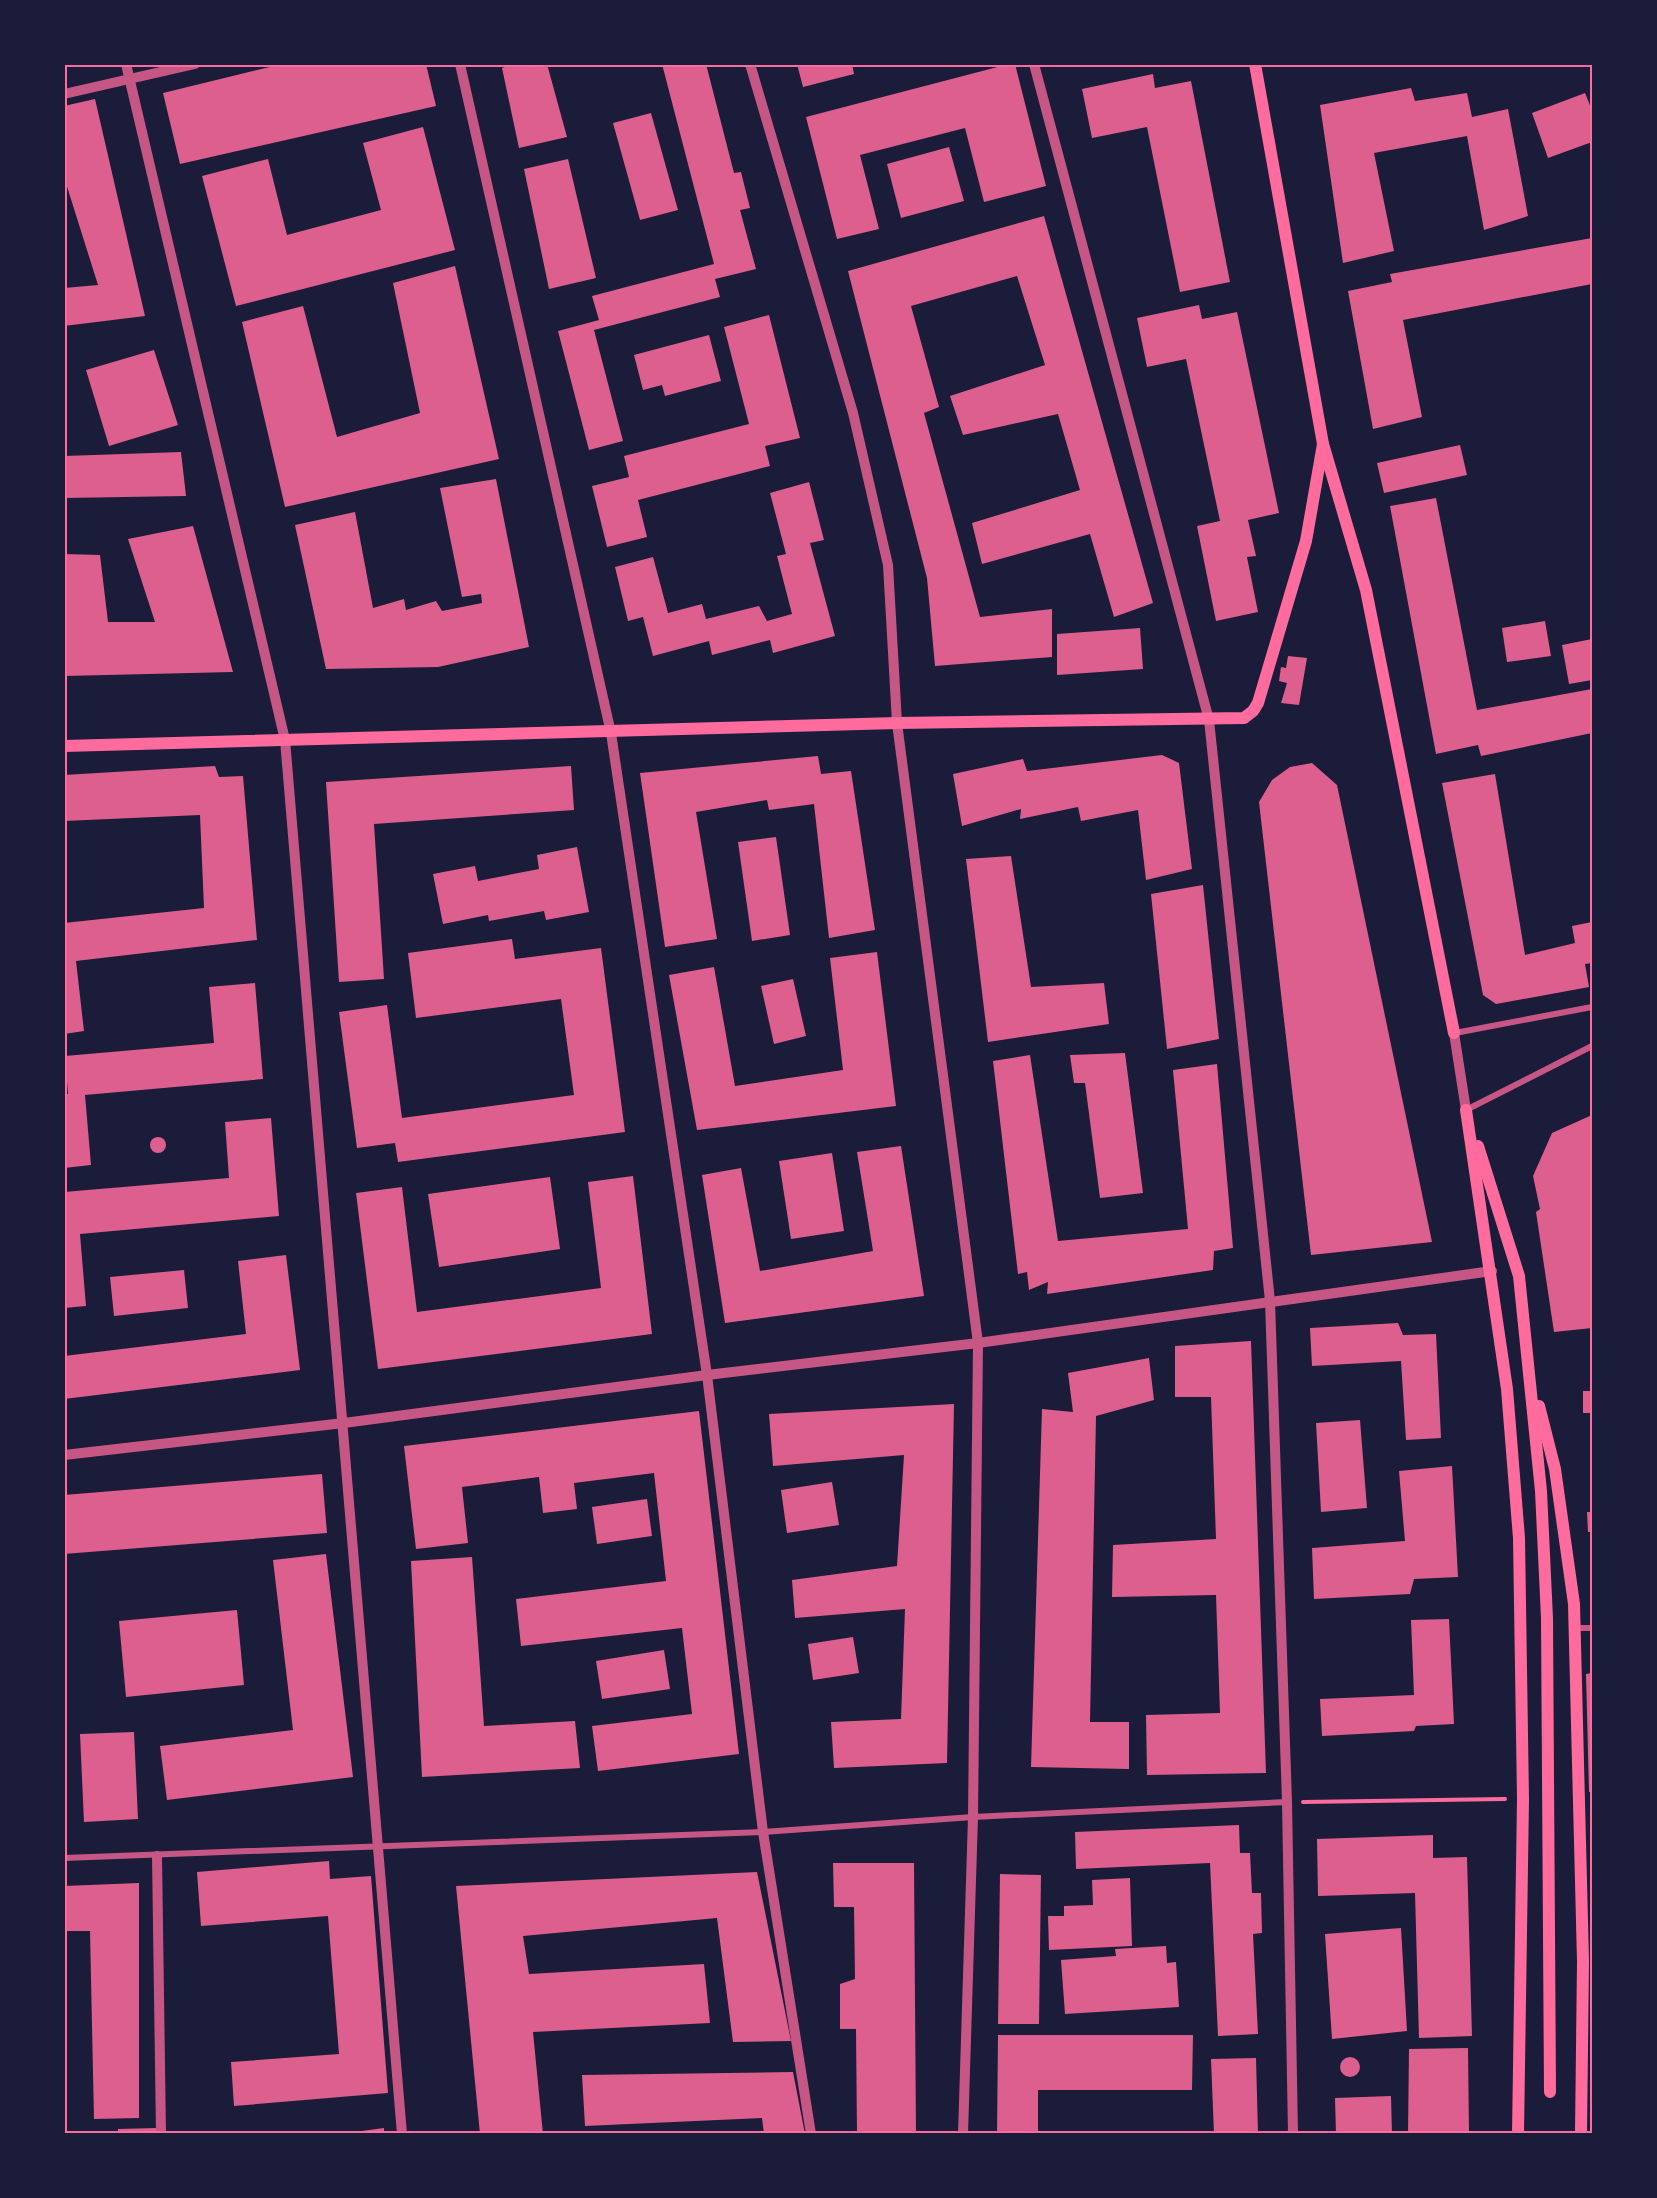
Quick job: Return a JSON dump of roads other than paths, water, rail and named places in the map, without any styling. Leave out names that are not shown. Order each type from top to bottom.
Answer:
[{"type":"main road","points":[[1255,64],[1323,444],[1366,591],[1454,1034]]},
{"type":"main road","points":[[64,746],[611,733],[897,723],[1209,720],[1244,717],[1253,711],[1258,703],[1306,541],[1323,444]]},
{"type":"main road","points":[[1466,1110],[1492,1271],[1507,1389],[1519,1538],[1523,1799],[1518,2133]]},
{"type":"main road","points":[[1466,1110],[1519,1276],[1541,1491],[1547,1618],[1550,2092]]},
{"type":"main road","points":[[1529,1367],[1555,1469],[1574,1604],[1582,1960],[1581,2133]]},
{"type":"street","points":[[126,64],[285,740],[380,1845],[402,2133]]},
{"type":"street","points":[[64,93],[195,64]]},
{"type":"street","points":[[460,64],[611,733],[707,1375],[763,1832],[811,2133]]},
{"type":"street","points":[[750,64],[852,413],[888,565],[897,723],[978,1343],[973,1817],[963,2133]]},
{"type":"street","points":[[1034,64],[1209,720],[1270,1301],[1287,1802],[1293,2133]]},
{"type":"street","points":[[1593,1007],[1454,1034],[1466,1110],[1593,1046]]},
{"type":"street","points":[[64,1455],[344,1423],[707,1375],[978,1343],[1492,1271]]},
{"type":"street","points":[[1575,1628],[1593,1628]]},
{"type":"street","points":[[64,1858],[763,1832],[973,1817],[1287,1802]]},
{"type":"street","points":[[157,1856],[161,2133]]}]
